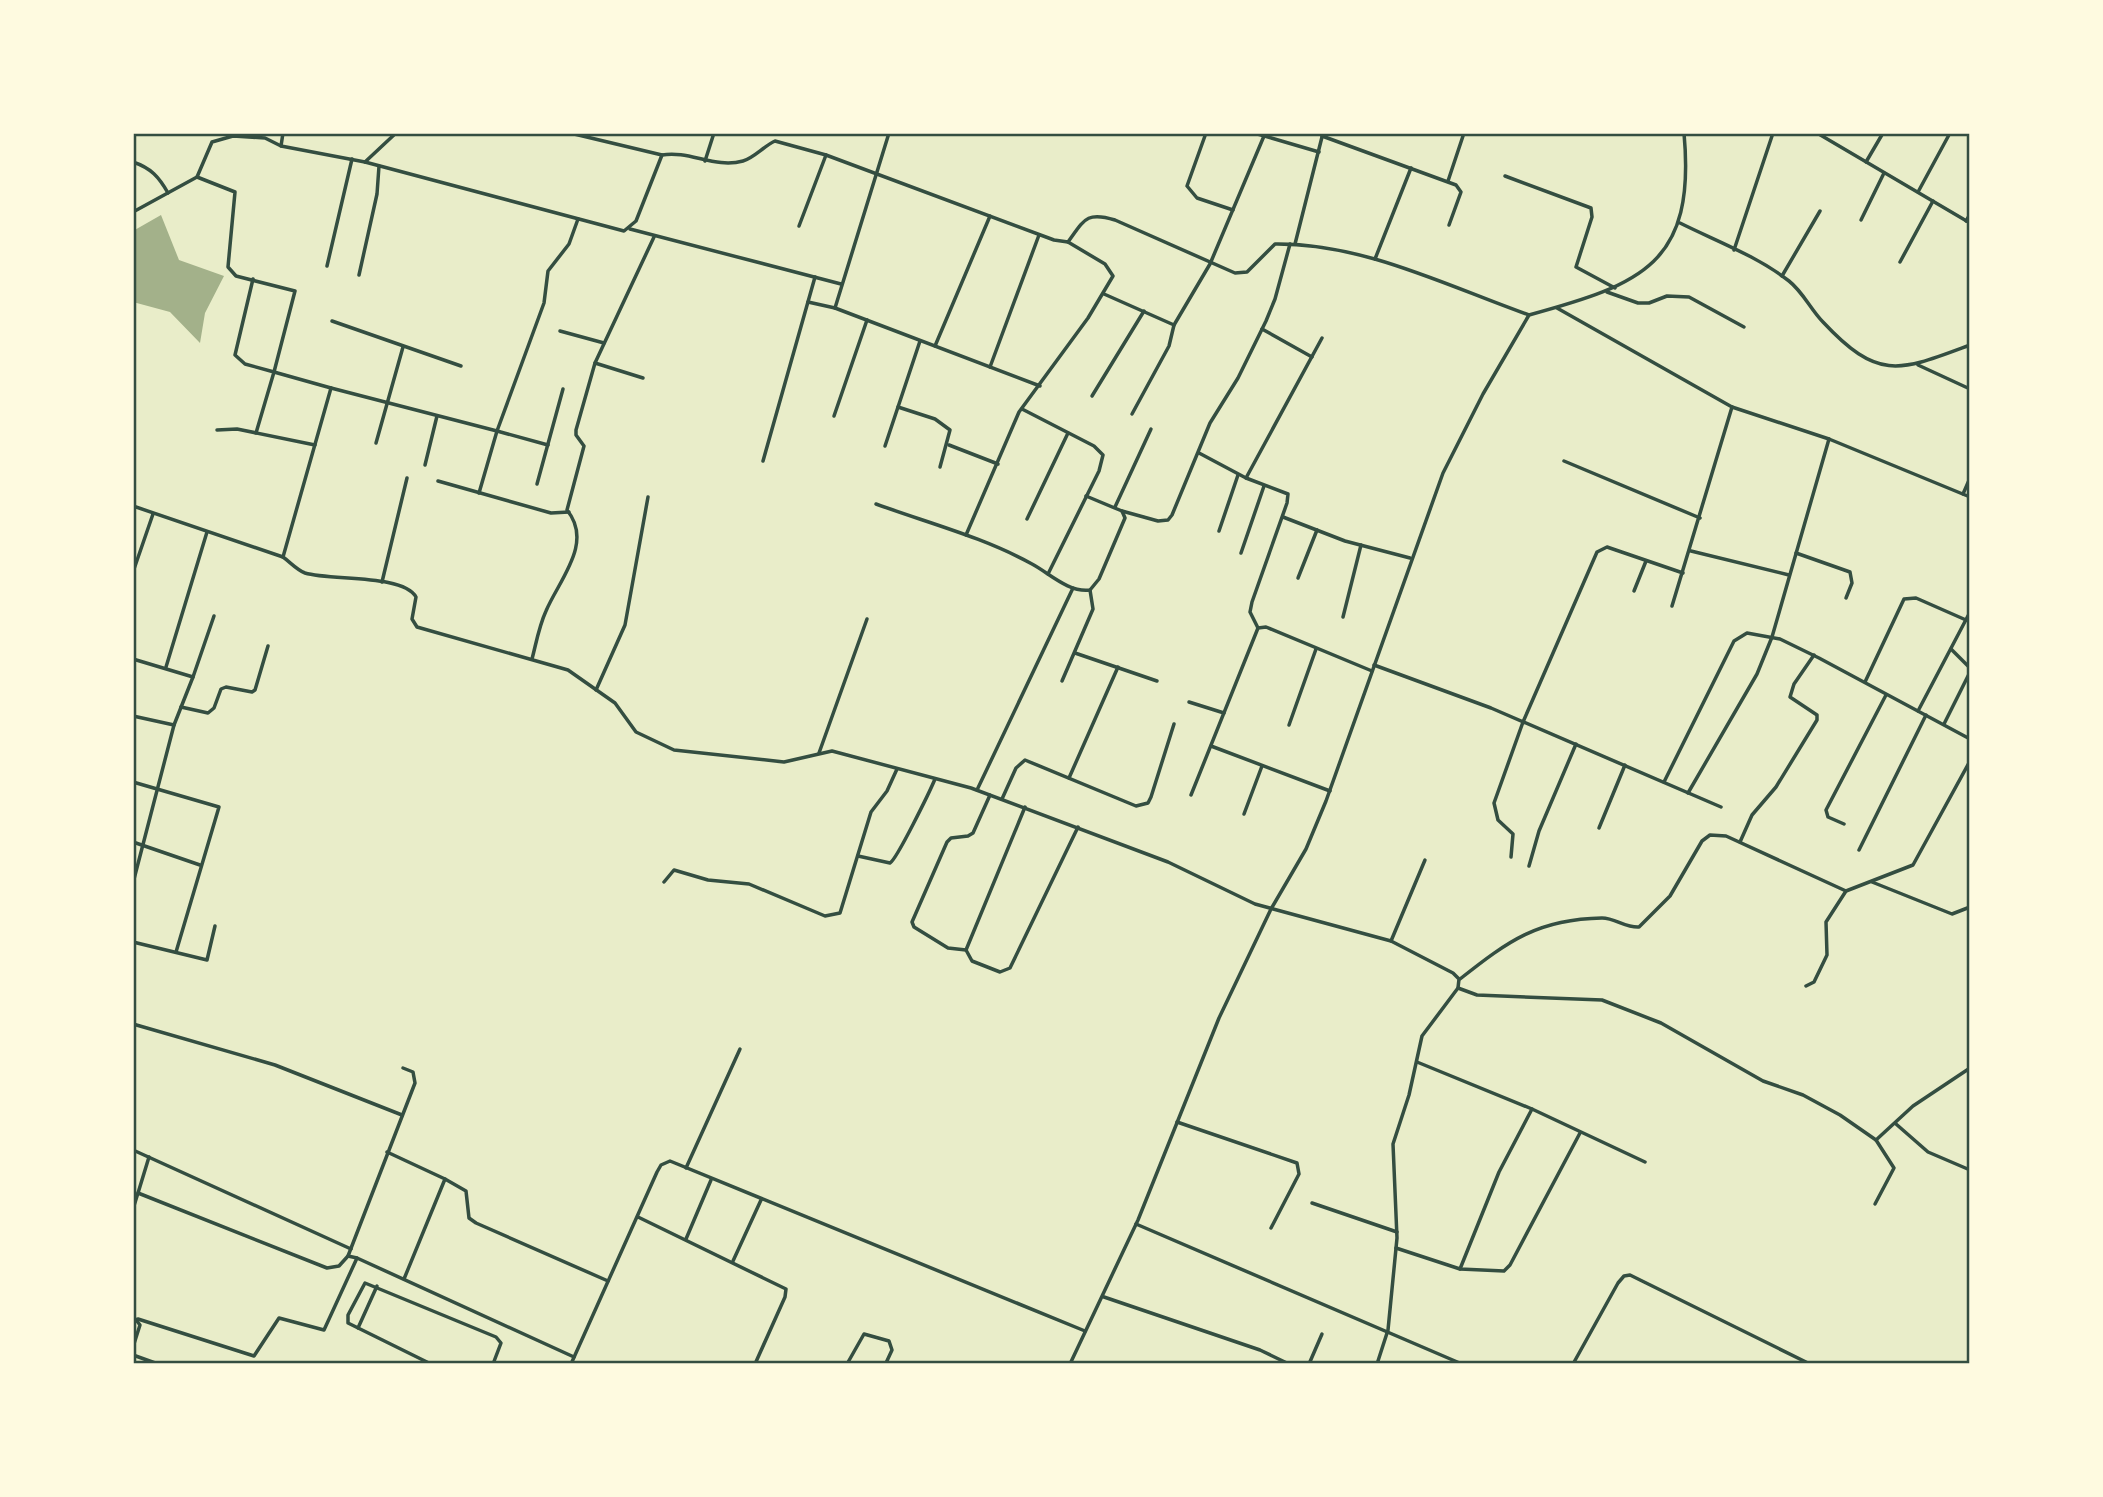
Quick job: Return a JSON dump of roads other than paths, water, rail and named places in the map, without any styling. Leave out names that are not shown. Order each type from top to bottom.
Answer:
[{"type":"street","points":[[281,146],[283,133]]},
{"type":"street","points":[[365,162],[396,133]]},
{"type":"street","points":[[570,133],[662,155],[673,153],[705,161],[746,161],[775,141],[826,155],[1039,235],[1068,242],[1111,270],[1113,276],[1104,294],[1022,409],[966,536]]},
{"type":"street","points":[[705,161],[714,133]]},
{"type":"street","points":[[835,308],[889,133]]},
{"type":"street","points":[[1206,133],[1187,186],[1197,198],[1233,210]]},
{"type":"street","points":[[1254,133],[1319,152]]},
{"type":"street","points":[[1448,181],[1464,133]]},
{"type":"street","points":[[1068,242],[1085,219],[1096,215],[1115,220],[1235,273],[1247,272],[1275,244],[1345,251],[1375,259],[1529,316],[1615,288],[1651,264],[1666,247],[1680,223],[1686,196],[1684,133]]},
{"type":"street","points":[[1734,250],[1773,133]]},
{"type":"street","points":[[1817,133],[1968,222],[1970,215]]},
{"type":"street","points":[[1866,162],[1882,133]]},
{"type":"street","points":[[1918,192],[1950,133]]},
{"type":"street","points":[[1086,496],[1122,511],[1158,521],[1168,520],[1210,423],[1262,329],[1275,299],[1323,135],[1448,181],[1461,192],[1449,225]]},
{"type":"street","points":[[133,212],[197,177],[209,146],[217,140],[233,136],[255,136],[281,146],[365,162],[624,231],[630,229],[841,284]]},
{"type":"street","points":[[1132,414],[1169,345],[1174,325],[1210,264],[1264,136]]},
{"type":"street","points":[[630,229],[662,155]]},
{"type":"street","points":[[799,226],[826,155]]},
{"type":"street","points":[[327,266],[352,159]]},
{"type":"street","points":[[133,162],[147,167],[159,177],[168,193]]},
{"type":"street","points":[[359,275],[377,194],[379,166]]},
{"type":"street","points":[[1375,259],[1411,168]]},
{"type":"street","points":[[1861,220],[1884,173]]},
{"type":"street","points":[[1505,176],[1591,208],[1592,217],[1576,267],[1615,288]]},
{"type":"street","points":[[197,177],[235,192],[228,267],[236,276],[295,291],[256,433]]},
{"type":"street","points":[[1900,262],[1933,201]]},
{"type":"street","points":[[1782,276],[1820,211]]},
{"type":"street","points":[[935,346],[990,216]]},
{"type":"street","points":[[480,493],[497,431],[544,303],[548,271],[569,244],[578,219]]},
{"type":"street","points":[[1680,223],[1782,276],[1792,283],[1821,321],[1852,350],[1890,368],[1917,365],[1970,345]]},
{"type":"street","points":[[990,367],[1039,235]]},
{"type":"street","points":[[532,659],[546,610],[575,554],[576,522],[569,512],[568,504],[584,446],[576,430],[595,363],[654,237]]},
{"type":"street","points":[[763,461],[814,277]]},
{"type":"street","points":[[253,279],[235,355],[245,364],[386,404],[548,445]]},
{"type":"street","points":[[1606,292],[1639,303],[1649,303],[1667,296],[1689,297],[1744,327]]},
{"type":"street","points":[[1104,294],[1174,325]]},
{"type":"street","points":[[808,302],[835,308],[1040,386]]},
{"type":"street","points":[[1557,308],[1732,407],[1829,439],[1970,497]]},
{"type":"street","points":[[1092,396],[1144,311]]},
{"type":"street","points":[[1070,1364],[1104,1297],[1136,1224],[1219,1018],[1271,909],[1306,849],[1443,473],[1483,394],[1529,316]]},
{"type":"street","points":[[834,416],[867,320]]},
{"type":"street","points":[[332,321],[461,366]]},
{"type":"street","points":[[1262,329],[1312,357]]},
{"type":"street","points":[[560,331],[604,343]]},
{"type":"street","points":[[1246,478],[1322,338]]},
{"type":"street","points":[[885,446],[920,341]]},
{"type":"street","points":[[376,443],[403,347]]},
{"type":"street","points":[[595,363],[643,378]]},
{"type":"street","points":[[1917,365],[1970,389]]},
{"type":"street","points":[[283,556],[331,388]]},
{"type":"street","points":[[537,484],[563,389]]},
{"type":"street","points":[[898,407],[947,425],[950,430],[949,445],[940,467]]},
{"type":"street","points":[[1672,606],[1691,551],[1732,407]]},
{"type":"street","points":[[1022,409],[1094,446],[1103,455],[1099,471],[1048,574]]},
{"type":"street","points":[[425,465],[437,416]]},
{"type":"street","points":[[1115,507],[1151,429]]},
{"type":"street","points":[[217,430],[256,433],[315,444]]},
{"type":"street","points":[[1027,519],[1068,433]]},
{"type":"street","points":[[1688,793],[1757,674],[1772,637],[1829,439]]},
{"type":"street","points":[[949,445],[998,464]]},
{"type":"street","points":[[1191,795],[1258,628],[1250,612],[1252,602],[1283,517],[1288,494],[1238,475],[1199,453]]},
{"type":"street","points":[[1564,461],[1700,517]]},
{"type":"street","points":[[1219,531],[1238,475]]},
{"type":"street","points":[[382,582],[407,478]]},
{"type":"street","points":[[1962,494],[1970,478]]},
{"type":"street","points":[[438,481],[559,514],[569,512]]},
{"type":"street","points":[[1241,553],[1264,486]]},
{"type":"street","points":[[596,690],[625,625],[648,497]]},
{"type":"street","points":[[876,504],[993,545],[1073,588],[1090,590]]},
{"type":"street","points":[[133,506],[283,556],[302,572],[382,582],[415,593],[412,619],[417,627],[568,670],[615,703],[636,732],[674,750],[784,762],[832,751],[977,790],[1168,862],[1271,909],[1391,941],[1460,979]]},
{"type":"street","points":[[1062,681],[1093,609],[1090,590],[1099,579],[1123,526],[1122,511]]},
{"type":"street","points":[[133,572],[153,514]]},
{"type":"street","points":[[1283,517],[1361,545],[1410,558]]},
{"type":"street","points":[[1298,578],[1317,530]]},
{"type":"street","points":[[166,668],[207,532]]},
{"type":"street","points":[[1343,617],[1361,545]]},
{"type":"street","points":[[1511,857],[1514,834],[1498,820],[1494,803],[1522,722],[1597,552],[1608,547],[1683,573]]},
{"type":"street","points":[[1691,551],[1789,575]]},
{"type":"street","points":[[1796,553],[1850,572],[1852,583],[1846,598]]},
{"type":"street","points":[[133,554],[139,555]]},
{"type":"street","points":[[1634,591],[1646,560]]},
{"type":"street","points":[[977,790],[1073,588]]},
{"type":"street","points":[[1865,683],[1904,599],[1916,598],[1966,620]]},
{"type":"street","points":[[1918,711],[1970,612]]},
{"type":"street","points":[[133,883],[174,725],[214,616]]},
{"type":"street","points":[[819,753],[867,619]]},
{"type":"street","points":[[1258,628],[1266,627],[1372,671]]},
{"type":"street","points":[[1664,782],[1734,640],[1747,633],[1772,637],[1814,655],[1970,739]]},
{"type":"street","points":[[181,707],[208,713],[214,708],[221,689],[226,687],[252,692],[268,646]]},
{"type":"street","points":[[1289,725],[1316,649]]},
{"type":"street","points":[[1944,724],[1970,670],[1951,649]]},
{"type":"street","points":[[1075,653],[1157,681]]},
{"type":"street","points":[[1740,842],[1752,815],[1776,787],[1817,720],[1817,715],[1790,697],[1794,684],[1814,655]]},
{"type":"street","points":[[133,659],[193,677]]},
{"type":"street","points":[[1374,665],[1576,744],[1721,807]]},
{"type":"street","points":[[1069,778],[1118,667]]},
{"type":"street","points":[[1844,824],[1828,817],[1826,810],[1886,694]]},
{"type":"street","points":[[1189,702],[1224,713]]},
{"type":"street","points":[[1859,850],[1926,715]]},
{"type":"street","points":[[133,716],[174,725]]},
{"type":"street","points":[[1002,799],[1016,768],[1025,760],[1136,806],[1143,805],[1151,797],[1174,724]]},
{"type":"street","points":[[1529,866],[1539,831],[1576,744]]},
{"type":"street","points":[[1211,746],[1329,791]]},
{"type":"street","points":[[1806,986],[1814,982],[1827,955],[1826,922],[1846,891],[1913,865],[1970,761]]},
{"type":"street","points":[[1599,828],[1625,765]]},
{"type":"street","points":[[1244,814],[1262,766]]},
{"type":"street","points":[[664,882],[674,870],[708,880],[741,881],[830,917],[840,913],[871,813],[887,791],[897,769]]},
{"type":"street","points":[[858,856],[890,863],[896,860],[935,779]]},
{"type":"street","points":[[133,782],[219,807],[176,952]]},
{"type":"street","points":[[965,950],[948,948],[914,927],[912,922],[947,842],[951,838],[973,833],[990,795]]},
{"type":"street","points":[[965,950],[1025,807]]},
{"type":"street","points":[[965,950],[972,961],[1000,972],[1010,968],[1078,827]]},
{"type":"street","points":[[1377,1364],[1388,1330],[1396,1248],[1393,1144],[1422,1036],[1458,988],[1460,979],[1520,934],[1538,927],[1605,918],[1639,927],[1670,895],[1702,841],[1718,834],[1846,891]]},
{"type":"street","points":[[133,842],[200,865]]},
{"type":"street","points":[[1391,941],[1425,860]]},
{"type":"street","points":[[1871,881],[1952,914],[1970,907]]},
{"type":"street","points":[[133,942],[207,960],[215,926]]},
{"type":"street","points":[[1458,988],[1477,995],[1602,1000],[1661,1023],[1763,1081],[1803,1095],[1840,1115],[1876,1140],[1894,1168],[1875,1204]]},
{"type":"street","points":[[133,1024],[275,1065],[402,1115]]},
{"type":"street","points":[[686,1168],[740,1049]]},
{"type":"street","points":[[1417,1062],[1532,1109],[1645,1162]]},
{"type":"street","points":[[138,1193],[327,1268],[339,1266],[351,1250],[416,1077],[403,1068]]},
{"type":"street","points":[[1876,1140],[1913,1106],[1970,1068]]},
{"type":"street","points":[[1460,1269],[1499,1172],[1532,1109]]},
{"type":"street","points":[[1177,1122],[1297,1163],[1299,1174],[1270,1228]]},
{"type":"street","points":[[1895,1123],[1928,1152],[1970,1170]]},
{"type":"street","points":[[1396,1248],[1460,1269],[1504,1271],[1510,1265],[1580,1133]]},
{"type":"street","points":[[133,1150],[351,1250]]},
{"type":"street","points":[[387,1152],[466,1191],[469,1196],[469,1218],[476,1223],[608,1281]]},
{"type":"street","points":[[133,1209],[149,1157]]},
{"type":"street","points":[[571,1364],[661,1165],[670,1161],[1085,1331]]},
{"type":"street","points":[[404,1279],[445,1179]]},
{"type":"street","points":[[687,1239],[711,1180]]},
{"type":"street","points":[[733,1261],[761,1200]]},
{"type":"street","points":[[1311,1203],[1397,1232]]},
{"type":"street","points":[[637,1216],[786,1289],[785,1297],[755,1364]]},
{"type":"street","points":[[1136,1224],[1358,1322],[1388,1330],[1462,1364]]},
{"type":"street","points":[[348,1256],[574,1357]]},
{"type":"street","points":[[133,1316],[254,1356],[279,1318],[324,1330],[357,1258]]},
{"type":"street","points":[[1573,1364],[1618,1283],[1624,1276],[1630,1275],[1810,1364]]},
{"type":"street","points":[[431,1364],[348,1323],[348,1315],[365,1283],[496,1337],[501,1343],[501,1350],[493,1364]]},
{"type":"street","points":[[358,1328],[377,1286]]},
{"type":"street","points":[[1104,1297],[1260,1350],[1289,1364]]},
{"type":"street","points":[[133,1347],[140,1325],[138,1319]]},
{"type":"street","points":[[848,1364],[864,1334],[889,1341],[891,1350],[886,1363]]},
{"type":"street","points":[[1309,1364],[1322,1334]]},
{"type":"street","points":[[133,1354],[158,1364]]}]
